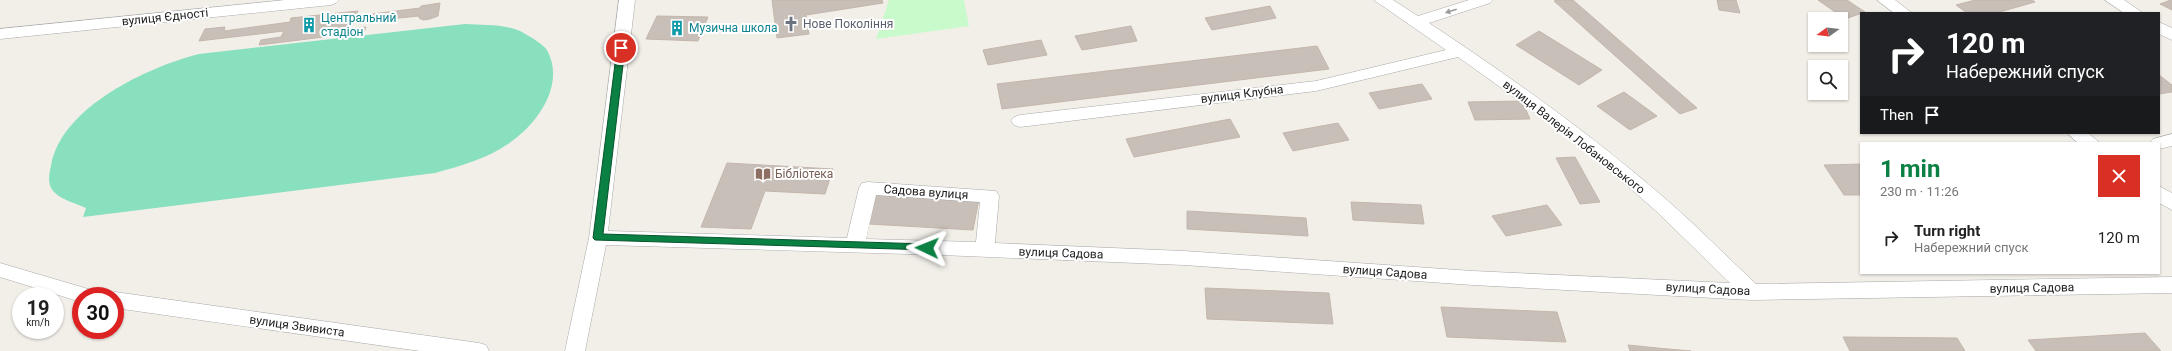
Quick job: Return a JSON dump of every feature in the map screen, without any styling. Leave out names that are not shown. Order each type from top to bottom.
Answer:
[{"type":"street","name":"вулиця Єдності","points":[[0,34],[257,4],[330,0]]},
{"type":"street","points":[[575,351],[598,238],[627,0]]},
{"type":"street","name":"вулиця Валерія Лобановського","points":[[1382,0],[1462,51],[1598,153],[1662,206],[1751,292]]},
{"type":"street","points":[[1416,22],[1485,0]]},
{"type":"street","points":[[1885,0],[1903,12]]},
{"type":"street","points":[[2114,0],[2133,12]]},
{"type":"street","points":[[2160,28],[2172,35]]},
{"type":"street","name":"вулиця Клубна","points":[[1020,121],[1316,86],[1462,51]]},
{"type":"street","points":[[2078,134],[2090,142]]},
{"type":"street","points":[[2160,143],[2172,140]]},
{"type":"street","name":"Садова вулиця","points":[[854,246],[868,188],[990,196],[985,250]]},
{"type":"street","points":[[2160,195],[2172,203]]},
{"type":"street","name":"вулиця Садова","points":[[598,238],[985,250],[1184,258],[1473,278],[1751,292],[2172,285]]},
{"type":"street","points":[[0,270],[72,291]]},
{"type":"street","name":"вулиця Звивиста","points":[[124,301],[474,351]]},
{"type":"green space","points":[[889,0],[964,0],[969,26],[876,39]]},
{"type":"green space","points":[[465,24],[502,26],[516,29],[536,40],[545,48],[552,63],[553,77],[551,90],[546,103],[538,115],[519,136],[500,149],[482,158],[435,173],[83,217],[86,208],[61,197],[54,192],[50,186],[50,169],[58,145],[71,125],[89,108],[110,93],[132,80],[178,60],[199,54]]},
{"type":"building","name":"Нове Покоління","points":[[772,0],[882,0],[883,3],[806,15],[809,34],[777,38]]},
{"type":"building","points":[[1573,0],[1697,108],[1680,114],[1554,1]]},
{"type":"building","points":[[1717,0],[1736,0],[1740,13],[1719,10]]},
{"type":"building","points":[[1818,0],[1847,0],[1865,12],[1860,12],[1860,14],[1848,18],[1848,12],[1835,12]]},
{"type":"building","points":[[1975,0],[2032,0],[2035,2],[2000,12],[1966,12],[1956,5]]},
{"type":"building","points":[[2171,0],[2172,10],[2160,4]]},
{"type":"building","name":"Центральний стадіон","points":[[440,3],[438,16],[430,19],[423,20],[419,18],[419,16],[349,23],[347,29],[366,27],[364,32],[259,45],[261,40],[281,37],[284,31],[199,41],[205,29],[225,27],[224,31],[290,22],[291,18],[358,11],[356,16],[420,8],[421,6]]},
{"type":"building","points":[[1270,6],[1276,18],[1212,30],[1205,18]]},
{"type":"building","name":"Музична школа","points":[[657,16],[708,17],[698,41],[646,39]]},
{"type":"building","points":[[1131,26],[1137,41],[1082,50],[1075,36]]},
{"type":"building","points":[[1539,31],[1602,70],[1579,85],[1516,45]]},
{"type":"building","points":[[1041,40],[1047,55],[988,65],[983,50]]},
{"type":"building","points":[[1317,46],[1329,69],[1002,109],[997,84]]},
{"type":"building","points":[[2160,76],[2172,85],[2172,92],[2160,94]]},
{"type":"building","points":[[1422,84],[1432,99],[1379,109],[1369,93]]},
{"type":"building","points":[[1624,92],[1657,116],[1630,130],[1597,106]]},
{"type":"building","points":[[1522,101],[1530,119],[1475,120],[1468,102]]},
{"type":"building","points":[[1230,119],[1240,137],[1134,157],[1126,139]]},
{"type":"building","points":[[1338,123],[1349,140],[1293,151],[1283,133]]},
{"type":"building","points":[[1575,157],[1600,202],[1580,204],[1556,158]]},
{"type":"building","points":[[727,163],[833,169],[825,194],[765,191],[751,229],[701,227]]},
{"type":"building","points":[[1860,164],[1860,195],[1844,195],[1824,165]]},
{"type":"building","points":[[877,194],[979,199],[973,230],[869,224]]},
{"type":"building","points":[[1351,202],[1421,205],[1424,224],[1353,220]]},
{"type":"building","points":[[1547,205],[1562,225],[1506,236],[1492,216]]},
{"type":"building","points":[[1187,211],[1306,218],[1308,236],[1187,229]]},
{"type":"building","points":[[1205,288],[1329,293],[1333,324],[1207,319]]},
{"type":"building","points":[[1441,307],[1557,312],[1566,342],[1447,337]]},
{"type":"building","points":[[2145,333],[2161,351],[2036,351],[2028,340]]},
{"type":"building","points":[[1843,337],[1957,338],[1965,351],[1850,351]]},
{"type":"building","points":[[1628,345],[1657,348],[1691,351],[1630,351]]},
{"type":"place","name":"Нове Покоління","points":[[791,24]]},
{"type":"place","name":"Центральний стадіон","points":[[309,25]]},
{"type":"place","name":"Музична школа","points":[[677,28]]},
{"type":"place","name":"Бібліотека","points":[[763,174]]},
{"type":"route","points":[[621,48],[598,238],[927,248]]}]
